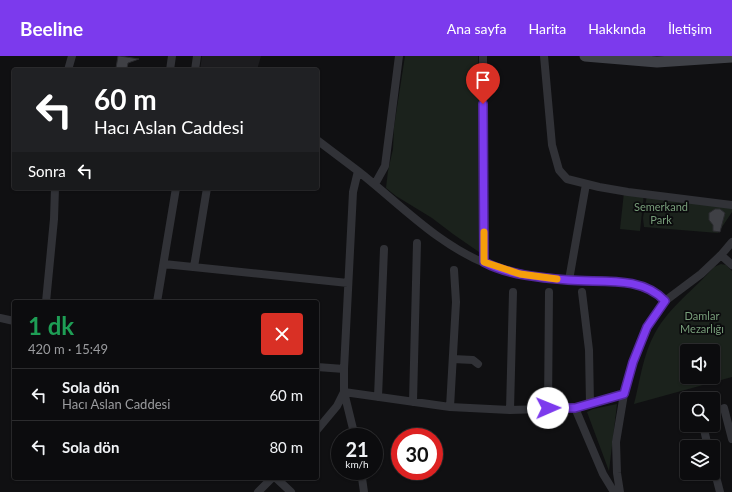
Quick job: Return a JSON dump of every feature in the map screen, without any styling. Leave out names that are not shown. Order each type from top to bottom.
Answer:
[{"type":"main road","points":[[585,56],[657,62],[705,57],[732,57]]},
{"type":"street","points":[[69,68],[72,56]]},
{"type":"street","points":[[170,68],[172,56]]},
{"type":"street","points":[[195,68],[197,56]]},
{"type":"street","points":[[375,184],[385,166],[399,56]]},
{"type":"street","points":[[483,56],[484,262]]},
{"type":"street","points":[[544,56],[552,146],[559,170],[567,179],[586,184],[653,195],[732,205]]},
{"type":"street","points":[[319,142],[375,184],[395,204],[429,230],[460,250],[484,262],[520,274],[569,280],[625,282],[644,287],[658,294],[665,301]]},
{"type":"street","points":[[353,428],[344,392],[344,369],[353,192],[358,171]]},
{"type":"street","points":[[569,280],[586,184]]},
{"type":"street","points":[[46,300],[54,219],[55,190]]},
{"type":"street","points":[[157,300],[176,190]]},
{"type":"street","points":[[194,267],[207,190]]},
{"type":"street","points":[[620,492],[617,472],[616,442],[624,394],[633,362],[647,327],[665,301],[701,274],[732,242]]},
{"type":"street","points":[[414,402],[417,243]]},
{"type":"street","points":[[378,397],[384,249]]},
{"type":"street","points":[[721,255],[732,265]]},
{"type":"street","points":[[164,264],[348,283]]},
{"type":"street","points":[[450,407],[456,302],[454,270]]},
{"type":"street","points":[[510,410],[512,292]]},
{"type":"street","points":[[548,408],[549,292]]},
{"type":"street","points":[[582,292],[589,350],[590,404]]},
{"type":"street","points":[[0,318],[12,321]]},
{"type":"street","points":[[453,359],[473,360],[478,364]]},
{"type":"street","points":[[319,367],[344,369]]},
{"type":"street","points":[[344,392],[450,407],[510,410],[575,408],[624,394]]},
{"type":"street","points":[[319,428],[337,406],[344,392]]},
{"type":"street","points":[[575,408],[603,474],[614,492]]},
{"type":"street","points":[[724,408],[732,439]]},
{"type":"street","points":[[258,492],[270,480]]},
{"type":"street","points":[[278,480],[291,492]]},
{"type":"street","points":[[362,480],[364,492]]},
{"type":"street","points":[[717,480],[720,492]]},
{"type":"shaded area","points":[[202,56],[261,56],[258,68],[200,68]]},
{"type":"green space","points":[[405,56],[478,56],[480,128],[479,252],[432,218],[396,196],[386,188],[393,149],[394,127]]},
{"type":"green space","points":[[624,192],[644,194],[640,231],[620,229]]},
{"type":"green space","name":"Semerkand Park","points":[[647,195],[732,206],[732,212],[718,233],[644,227],[643,218]]},
{"type":"green space","name":"Damlar Mezarlığı","points":[[721,264],[726,265],[732,271],[732,377],[720,380],[720,344],[680,344],[680,384],[707,384],[634,404],[645,359],[655,333],[675,306],[714,267]]},
{"type":"green space","points":[[617,404],[609,471],[587,412],[593,409]]},
{"type":"building","points":[[118,56],[139,59],[128,63],[127,68],[116,68]]},
{"type":"building","points":[[715,209],[720,209],[725,213],[720,232],[713,231],[713,225],[709,220],[709,213]]},
{"type":"slow traffic","points":[[484,232],[484,262],[520,274],[557,279]]},
{"type":"route","points":[[483,104],[484,262],[520,274],[569,280],[625,282],[644,287],[658,294],[665,301],[647,327],[633,362],[624,394],[575,408],[548,408]]}]
